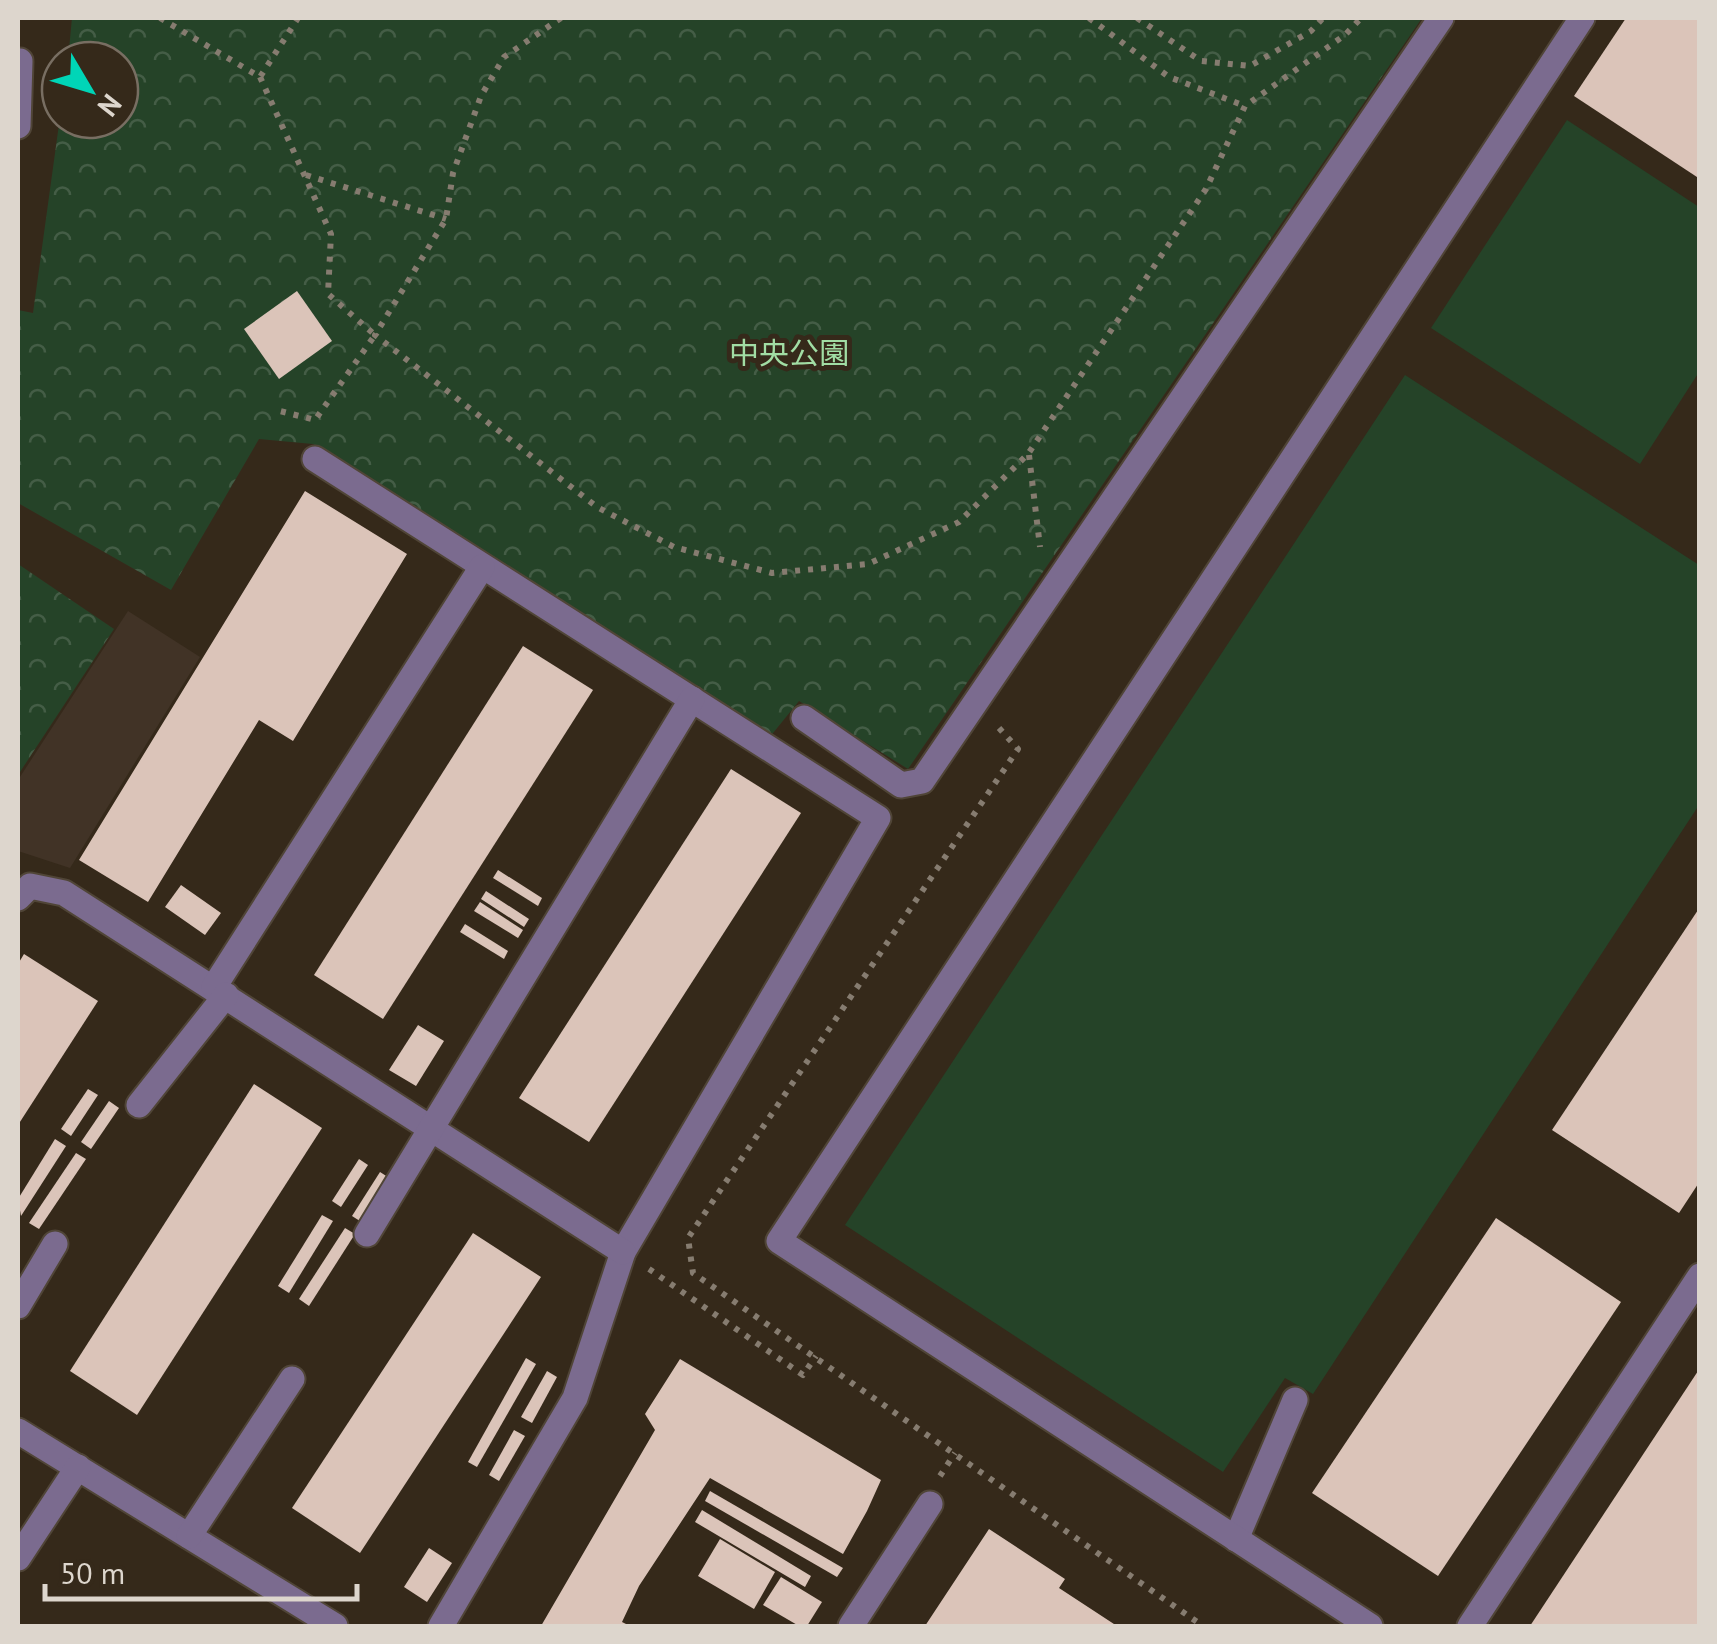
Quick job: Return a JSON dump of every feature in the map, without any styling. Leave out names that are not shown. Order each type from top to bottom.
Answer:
[{"type":"street","points":[[804,718],[901,785],[922,780],[1441,18]]},
{"type":"street","points":[[1370,1626],[780,1241],[1582,18]]},
{"type":"street","points":[[18,126],[20,61]]},
{"type":"street","points":[[315,460],[878,818],[623,1252],[576,1398],[442,1626]]},
{"type":"street","points":[[139,1106],[220,991],[482,566]]},
{"type":"street","points":[[367,1234],[692,698]]},
{"type":"street","points":[[22,888],[64,894],[623,1252]]},
{"type":"street","points":[[18,1306],[55,1244]]},
{"type":"street","points":[[1470,1626],[1700,1276]]},
{"type":"street","points":[[189,1536],[292,1379]]},
{"type":"street","points":[[1236,1539],[1296,1400]]},
{"type":"street","points":[[18,1431],[335,1626]]},
{"type":"street","points":[[18,1558],[78,1467]]},
{"type":"street","points":[[851,1626],[930,1504]]},
{"type":"path","points":[[160,18],[260,78],[331,234],[328,294],[374,335],[597,507],[674,547],[772,573],[868,564],[959,522],[1028,454],[1206,188],[1245,106],[1345,35],[1361,18]]},
{"type":"path","points":[[260,78],[298,18]]},
{"type":"path","points":[[276,410],[315,420],[374,335],[446,219],[454,173],[481,96],[504,58],[560,18]]},
{"type":"path","points":[[1089,18],[1169,77],[1245,106]]},
{"type":"path","points":[[1137,18],[1201,61],[1250,66],[1311,31],[1323,18]]},
{"type":"path","points":[[306,175],[446,219]]},
{"type":"path","points":[[1028,454],[1046,595]]},
{"type":"path","points":[[977,699],[1018,749],[688,1238],[693,1272],[1203,1626]]},
{"type":"path","points":[[623,1252],[803,1374],[816,1356]]},
{"type":"shaded area","points":[[128,611],[200,657],[70,868],[18,851],[18,780]]},
{"type":"green space","name":"中央公園","points":[[72,18],[1422,18],[908,769],[799,701],[769,738],[313,444],[259,439],[171,590],[18,503],[18,310],[33,313],[57,140],[140,140],[140,40],[70,40]]},
{"type":"green space","points":[[1567,120],[1699,207],[1699,372],[1640,464],[1431,328]]},
{"type":"green space","points":[[1405,375],[1699,565],[1699,805],[1313,1394],[1285,1378],[1223,1472],[845,1225]]},
{"type":"green space","points":[[18,564],[114,629],[18,775]]},
{"type":"building","points":[[1626,18],[1700,18],[1700,179],[1574,96]]},
{"type":"building","points":[[297,291],[332,341],[279,379],[244,329]]},
{"type":"building","points":[[305,491],[407,554],[293,741],[259,720],[148,902],[79,860]]},
{"type":"building","points":[[523,646],[593,690],[383,1019],[314,975]]},
{"type":"building","points":[[731,769],[801,813],[589,1142],[519,1098]]},
{"type":"building","points":[[498,870],[542,898],[538,906],[493,878]]},
{"type":"building","points":[[181,885],[221,913],[205,935],[165,907]]},
{"type":"building","points":[[486,891],[529,919],[524,927],[481,899]]},
{"type":"building","points":[[480,902],[523,930],[518,938],[474,911]]},
{"type":"building","points":[[1700,907],[1700,1181],[1679,1213],[1552,1130]]},
{"type":"building","points":[[465,924],[508,951],[504,959],[460,932]]},
{"type":"building","points":[[24,954],[98,1001],[18,1125],[18,964]]},
{"type":"building","points":[[418,1025],[444,1041],[416,1086],[389,1070]]},
{"type":"building","points":[[254,1084],[322,1128],[137,1415],[70,1371]]},
{"type":"building","points":[[88,1089],[98,1095],[71,1136],[61,1129]]},
{"type":"building","points":[[109,1101],[119,1108],[91,1149],[81,1142]]},
{"type":"building","points":[[55,1139],[66,1146],[21,1216],[18,1199]]},
{"type":"building","points":[[76,1153],[86,1159],[39,1229],[29,1223]]},
{"type":"building","points":[[359,1159],[368,1165],[341,1207],[332,1201]]},
{"type":"building","points":[[380,1172],[391,1179],[363,1223],[352,1216]]},
{"type":"building","points":[[322,1215],[333,1221],[289,1293],[278,1286]]},
{"type":"building","points":[[1496,1218],[1621,1302],[1438,1576],[1312,1493]]},
{"type":"building","points":[[345,1228],[355,1234],[309,1306],[299,1299]]},
{"type":"building","points":[[473,1233],[541,1277],[360,1553],[292,1508]]},
{"type":"building","points":[[526,1358],[536,1364],[477,1467],[468,1462]]},
{"type":"building","points":[[680,1359],[881,1480],[867,1511],[843,1554],[710,1478],[639,1586],[622,1622],[630,1626],[541,1626],[655,1430],[645,1414]]},
{"type":"building","points":[[1700,1368],[1700,1626],[1530,1626]]},
{"type":"building","points":[[547,1371],[557,1377],[532,1423],[521,1417]]},
{"type":"building","points":[[514,1430],[525,1436],[499,1481],[489,1475]]},
{"type":"building","points":[[710,1491],[843,1568],[837,1577],[705,1501]]},
{"type":"building","points":[[702,1510],[811,1576],[805,1587],[695,1522]]},
{"type":"building","points":[[989,1529],[1065,1579],[1059,1588],[1117,1626],[925,1626]]},
{"type":"building","points":[[720,1539],[775,1572],[754,1609],[698,1576]]},
{"type":"building","points":[[429,1548],[452,1563],[427,1602],[404,1587]]},
{"type":"building","points":[[781,1577],[822,1602],[807,1626],[799,1626],[763,1605]]}]
